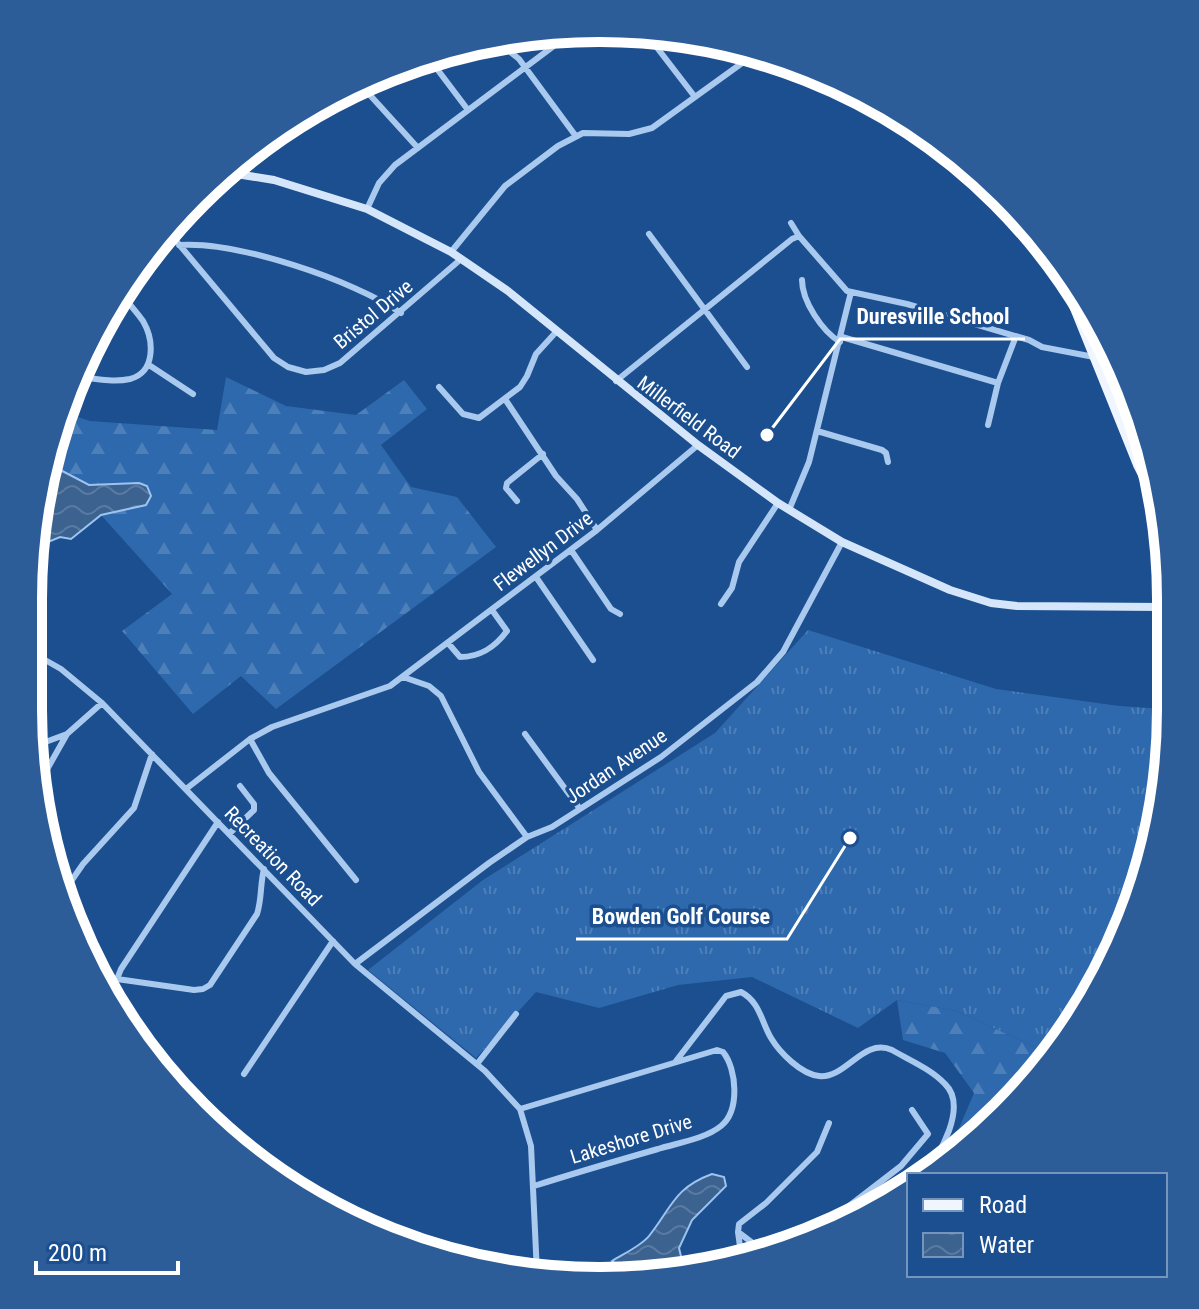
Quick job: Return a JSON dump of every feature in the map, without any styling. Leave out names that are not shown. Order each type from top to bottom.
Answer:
[{"type":"main road","name":"Millerfield Road","points":[[239,174],[274,180],[367,209],[451,252],[508,291],[698,445],[778,503],[842,542],[950,590],[991,603],[1157,607]]},
{"type":"main road","points":[[1075,309],[1142,474]]},
{"type":"street","points":[[367,209],[383,178],[556,44]]},
{"type":"street","points":[[655,45],[695,97]]},
{"type":"street","points":[[509,50],[575,135]]},
{"type":"street","points":[[451,252],[505,186],[575,135],[647,131],[745,61]]},
{"type":"street","points":[[436,67],[468,110]]},
{"type":"street","points":[[368,92],[418,148]]},
{"type":"street","points":[[791,223],[844,289],[907,304],[1016,336],[1042,347],[1094,357]]},
{"type":"street","points":[[649,234],[747,367]]},
{"type":"street","points":[[616,381],[799,236]]},
{"type":"street","name":"Bristol Drive","points":[[174,239],[266,351],[283,365],[315,372],[340,363],[461,259]]},
{"type":"street","points":[[179,245],[274,258],[355,289],[401,313]]},
{"type":"street","points":[[802,280],[805,299],[832,336],[998,383]]},
{"type":"street","points":[[789,510],[801,484],[817,431],[851,292]]},
{"type":"street","points":[[88,377],[128,379],[143,372],[149,365],[149,334],[128,303]]},
{"type":"street","points":[[439,387],[459,410],[479,418],[525,381],[536,354],[556,332]]},
{"type":"street","points":[[988,425],[998,383],[1016,336]]},
{"type":"street","points":[[149,365],[193,394]]},
{"type":"street","points":[[505,399],[556,476],[577,499],[597,530]]},
{"type":"street","points":[[1120,420],[1126,417]]},
{"type":"street","points":[[817,431],[882,450],[888,462]]},
{"type":"street","name":"Flewellyn Drive","points":[[186,789],[250,739],[288,720],[379,691],[403,677],[597,530],[698,445]]},
{"type":"street","points":[[517,501],[506,488],[507,483],[543,454]]},
{"type":"street","points":[[721,604],[732,588],[739,562],[778,503]]},
{"type":"street","name":"Jordan Avenue","points":[[355,964],[527,837],[552,827],[673,748],[740,696],[770,670],[796,631],[842,542]]},
{"type":"street","points":[[571,550],[611,609],[620,614]]},
{"type":"street","points":[[536,577],[593,660]]},
{"type":"street","points":[[448,643],[460,657],[474,657],[489,649],[507,631],[492,610]]},
{"type":"street","name":"Recreation Road","points":[[42,658],[61,669],[102,703],[355,964],[477,1064],[520,1109]]},
{"type":"street","points":[[403,677],[429,686],[441,696],[479,772],[527,837]]},
{"type":"street","points":[[46,772],[67,734],[102,703]]},
{"type":"street","points":[[43,743],[67,734]]},
{"type":"street","points":[[525,734],[580,809]]},
{"type":"street","points":[[250,739],[269,773],[356,880]]},
{"type":"street","points":[[70,883],[134,808],[152,754]]},
{"type":"street","points":[[229,834],[254,810],[254,804],[240,786]]},
{"type":"street","points":[[117,979],[218,822]]},
{"type":"street","points":[[112,979],[194,990],[210,985],[257,914],[264,869]]},
{"type":"street","points":[[244,1074],[333,941]]},
{"type":"street","points":[[537,1263],[529,1138],[520,1109],[676,1061],[726,996],[741,992],[751,997],[780,1050],[810,1073],[820,1076],[831,1074],[874,1048],[885,1047],[935,1075],[946,1085],[954,1100],[948,1135],[940,1151]]},
{"type":"street","points":[[477,1064],[516,1014]]},
{"type":"street","name":"Lakeshore Drive","points":[[534,1186],[719,1128],[727,1121],[733,1101],[732,1068],[728,1059],[717,1050],[676,1061]]},
{"type":"street","points":[[839,1213],[909,1158],[928,1134],[912,1110]]},
{"type":"street","points":[[740,1249],[739,1224],[766,1203],[817,1152],[829,1123]]},
{"type":"street","points":[[738,1232],[755,1245]]},
{"type":"green space","points":[[226,377],[286,406],[356,415],[404,380],[427,409],[381,445],[411,487],[457,497],[496,547],[276,709],[241,676],[193,714],[122,631],[172,594],[101,515],[146,505],[138,483],[89,485],[58,469],[74,416],[90,421],[217,430]]},
{"type":"green space","points":[[808,630],[996,689],[1157,708],[1152,782],[1138,854],[1127,889],[1100,956],[1041,1050],[957,1011],[897,1000],[858,1028],[752,977],[678,985],[599,1008],[536,992],[476,1058],[368,970],[483,880],[715,733]]},
{"type":"green space","points":[[897,1000],[957,1011],[1041,1050],[994,1104],[954,1139],[974,1093],[945,1053],[903,1040]]},
{"type":"water","points":[[58,469],[89,485],[139,483],[147,486],[151,496],[146,505],[101,515],[71,539],[60,537],[45,543]]},
{"type":"water","points":[[712,1174],[724,1177],[726,1186],[692,1220],[679,1248],[682,1260],[614,1267],[616,1264],[612,1261],[646,1240],[681,1192]]},
{"type":"place","name":"Duresville School","points":[[767,435]]},
{"type":"place","name":"Bowden Golf Course","points":[[850,838]]}]
